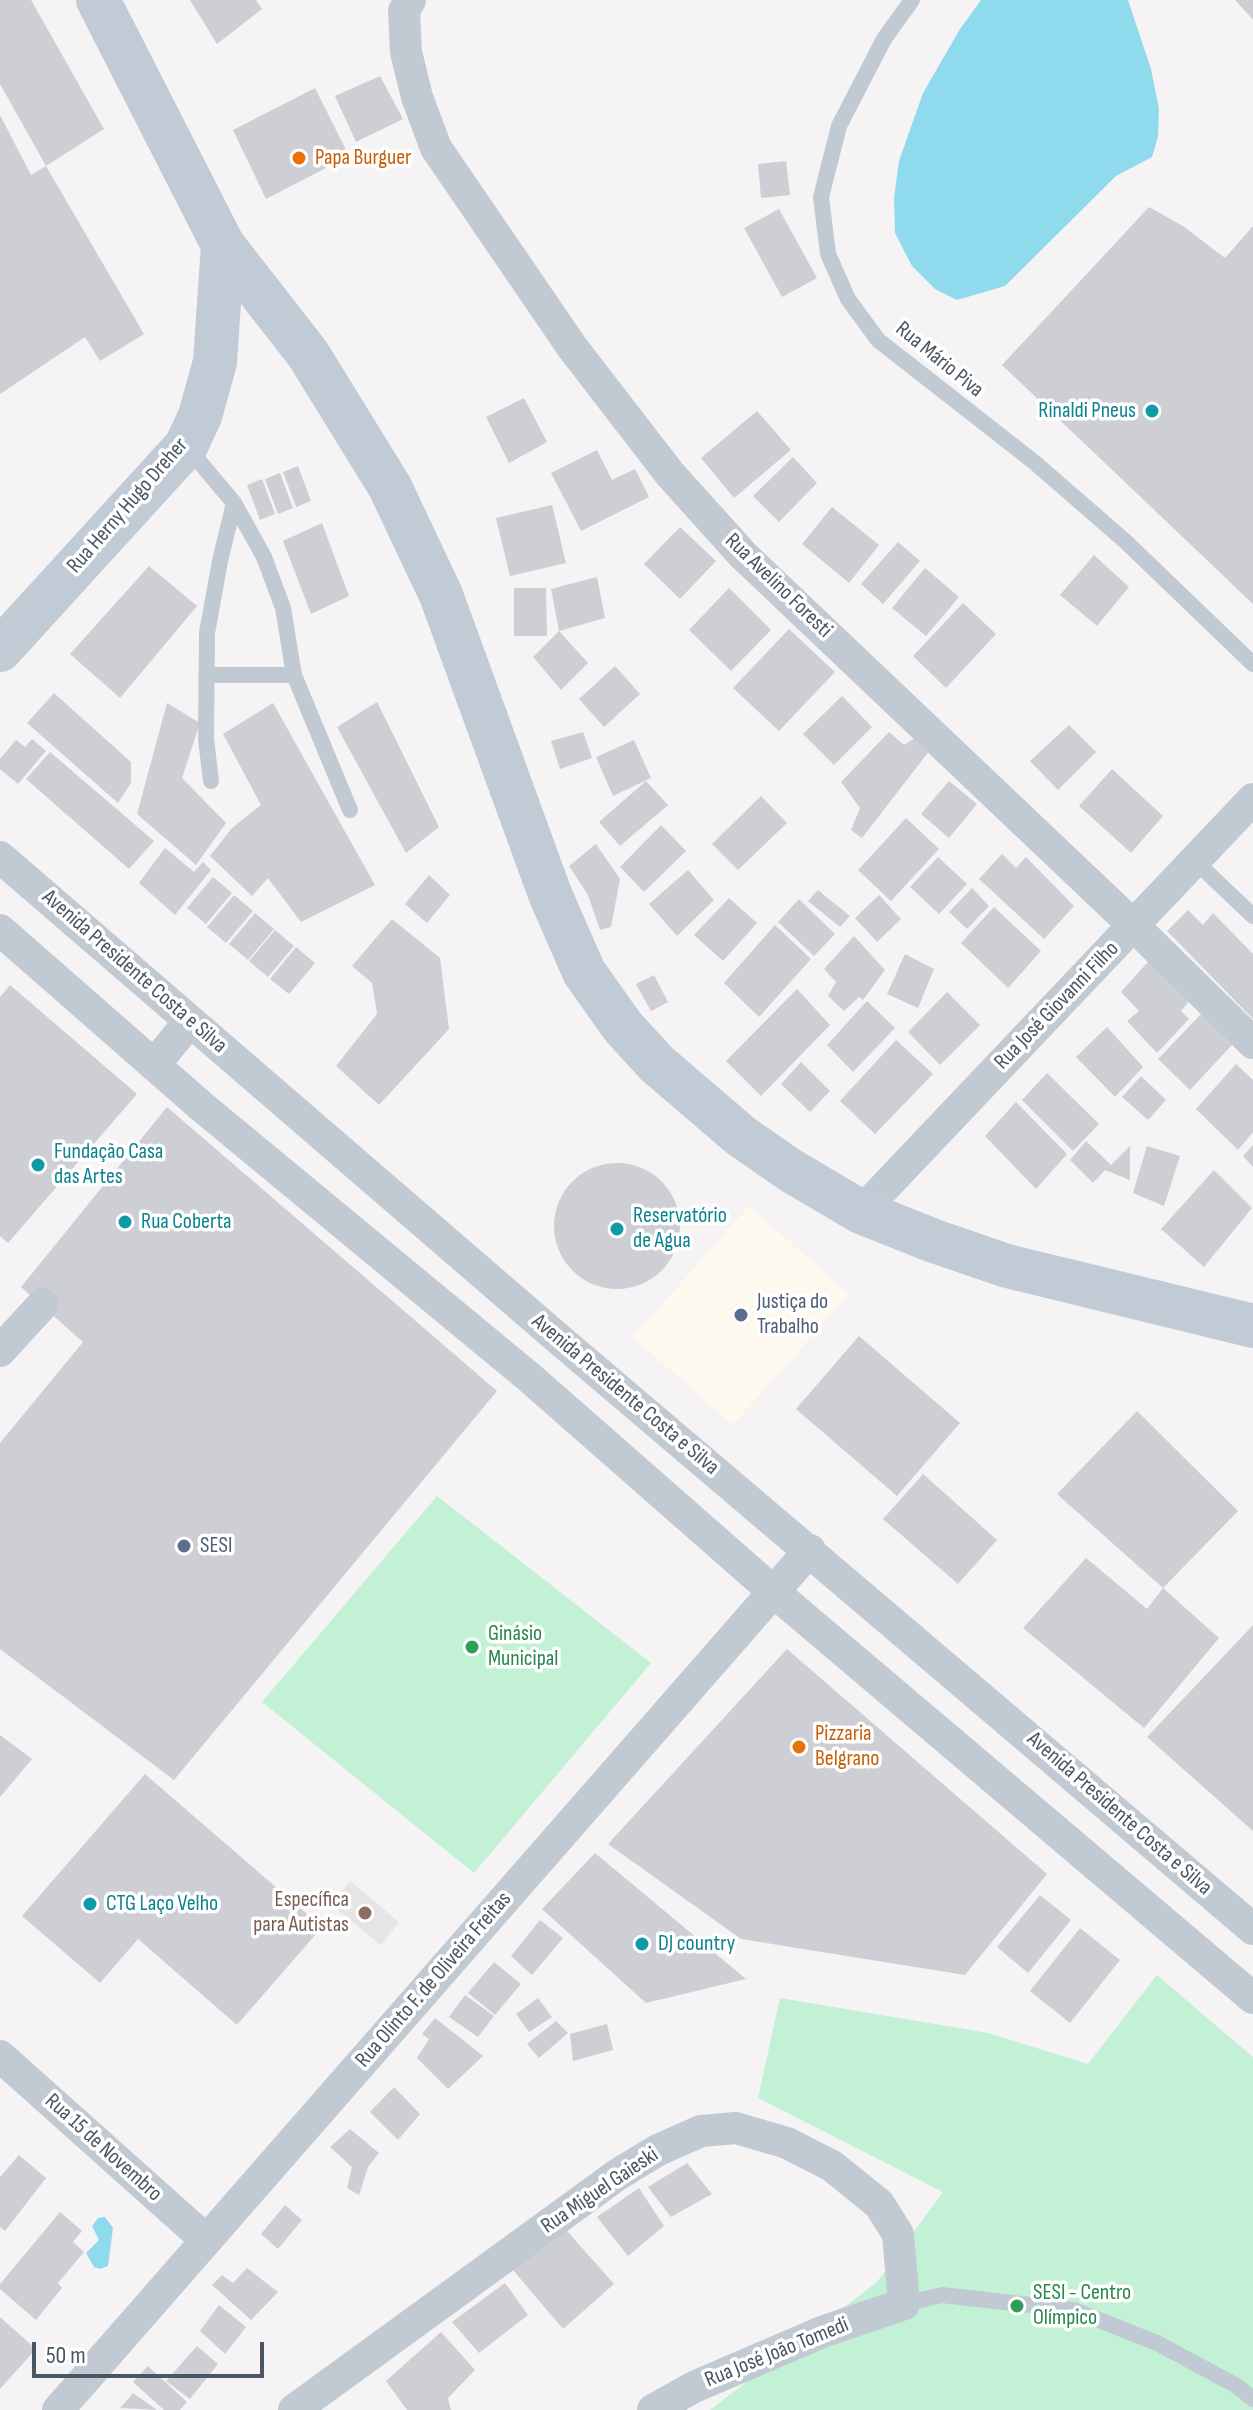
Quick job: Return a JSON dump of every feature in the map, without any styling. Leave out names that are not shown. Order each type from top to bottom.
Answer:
[{"type":"main road","points":[[98,0],[223,245],[308,354],[390,487],[441,595],[550,894],[584,972],[623,1027],[657,1064],[741,1136],[790,1170],[861,1212],[1007,1266],[1253,1326]]},
{"type":"main road","name":"Rua Herny Hugo Dreher","points":[[0,650],[186,446],[200,416],[215,362],[223,245]]},
{"type":"main road","points":[[219,336],[256,327],[272,331],[308,354]]},
{"type":"street","name":"Rua Avelino Foresti","points":[[410,0],[404,11],[406,52],[417,97],[436,148],[572,347],[670,474],[743,555],[1253,1043]]},
{"type":"street","name":"Rua José Giovanni Filho","points":[[861,1212],[1253,799]]},
{"type":"street","name":"Avenida Presidente Costa e Silva","points":[[0,857],[561,1341],[1253,1929]]},
{"type":"street","points":[[0,930],[154,1065],[530,1378],[775,1593],[1253,1998]]},
{"type":"street","points":[[154,1065],[190,1021]]},
{"type":"street","points":[[0,1351],[43,1304]]},
{"type":"street","points":[[530,1378],[561,1341]]},
{"type":"street","name":"Rua Olinto F. de Oliveira Freitas","points":[[58,2410],[810,1550]]},
{"type":"street","points":[[1224,1974],[1253,1940]]},
{"type":"street","name":"Rua 15 de Novembro","points":[[0,2056],[206,2240]]},
{"type":"street","name":"Rua Miguel Gaieski","points":[[294,2410],[617,2175],[658,2150],[701,2131],[736,2128],[787,2143],[832,2166],[879,2204],[898,2234],[904,2304]]},
{"type":"street","name":"Rua José João Tomedi","points":[[653,2410],[694,2387],[822,2332],[904,2304]]},
{"type":"lane","name":"Rua Mário Piva","points":[[912,0],[884,39],[839,126],[821,197],[828,254],[848,299],[878,340],[1034,462],[1114,531],[1253,664]]},
{"type":"lane","points":[[186,446],[234,503],[264,557],[283,608],[294,675],[350,810]]},
{"type":"lane","points":[[211,781],[206,739],[207,633],[234,503]]},
{"type":"lane","points":[[206,675],[294,675]]},
{"type":"lane","points":[[1195,861],[1253,916]]},
{"type":"lane","points":[[904,2304],[942,2295],[1074,2310],[1157,2343],[1237,2386],[1253,2399]]},
{"type":"shaded area","name":"Justiça do Trabalho","points":[[749,1206],[849,1294],[733,1425],[633,1337]]},
{"type":"shaded area","name":"Específica para Autistas","points":[[350,1881],[399,1922],[381,1945],[331,1905]]},
{"type":"green space","points":[[437,1496],[651,1663],[474,1873],[262,1702]]},
{"type":"green space","points":[[1157,1975],[1253,2057],[1253,2410],[710,2410],[877,2282],[943,2192],[758,2098],[780,1998],[988,2033],[1088,2064]]},
{"type":"water","points":[[981,0],[1128,0],[1151,69],[1159,109],[1158,137],[1152,157],[1116,176],[1005,286],[957,300],[935,289],[912,266],[895,233],[894,198],[899,161],[923,93],[960,29]]},
{"type":"water","points":[[105,2217],[113,2228],[108,2266],[100,2269],[94,2267],[86,2253],[99,2240],[92,2226],[98,2218]]},
{"type":"building","points":[[0,0],[31,0],[104,129],[46,166],[0,84]]},
{"type":"building","points":[[190,0],[256,0],[262,9],[217,44]]},
{"type":"building","points":[[1235,0],[1253,0],[1253,20],[1248,14]]},
{"type":"building","points":[[380,76],[403,119],[356,142],[335,96]]},
{"type":"building","points":[[315,88],[349,156],[266,199],[233,130]]},
{"type":"building","points":[[0,115],[31,175],[46,166],[144,334],[100,361],[85,337],[0,394]]},
{"type":"building","points":[[786,161],[790,195],[761,198],[758,164]]},
{"type":"building","name":"Rinaldi Pneus","points":[[1149,207],[1183,226],[1225,258],[1253,226],[1253,604],[1002,365]]},
{"type":"building","points":[[779,209],[817,278],[782,297],[744,228]]},
{"type":"building","points":[[524,398],[547,442],[509,463],[486,417]]},
{"type":"building","points":[[757,411],[791,450],[734,498],[701,458]]},
{"type":"building","points":[[597,450],[612,480],[635,469],[649,497],[581,531],[551,473]]},
{"type":"building","points":[[793,457],[817,483],[779,522],[753,496]]},
{"type":"building","points":[[298,466],[311,501],[296,507],[283,472]]},
{"type":"building","points":[[280,473],[293,508],[278,514],[265,479]]},
{"type":"building","points":[[262,479],[275,514],[260,520],[247,485]]},
{"type":"building","points":[[552,505],[566,563],[510,576],[496,518]]},
{"type":"building","points":[[832,507],[879,545],[849,583],[802,544]]},
{"type":"building","points":[[322,523],[349,596],[311,614],[283,541]]},
{"type":"building","points":[[680,527],[716,561],[680,599],[644,564]]},
{"type":"building","points":[[898,542],[920,561],[883,604],[861,584]]},
{"type":"building","points":[[1094,555],[1129,587],[1097,626],[1060,595]]},
{"type":"building","points":[[149,566],[197,606],[120,698],[70,654]]},
{"type":"building","points":[[925,568],[959,597],[926,636],[892,608]]},
{"type":"building","points":[[597,577],[605,618],[559,631],[551,589]]},
{"type":"building","points":[[514,588],[546,588],[547,636],[514,636]]},
{"type":"building","points":[[729,588],[771,630],[731,671],[689,630]]},
{"type":"building","points":[[963,603],[996,634],[946,688],[913,656]]},
{"type":"building","points":[[789,629],[835,672],[779,731],[733,688]]},
{"type":"building","points":[[559,631],[588,663],[561,690],[533,657]]},
{"type":"building","points":[[615,666],[640,694],[604,727],[579,699]]},
{"type":"building","points":[[54,693],[131,762],[131,783],[118,803],[27,723]]},
{"type":"building","points":[[842,696],[872,727],[834,765],[803,734]]},
{"type":"building","points":[[377,702],[439,827],[406,853],[337,727]]},
{"type":"building","points":[[167,703],[200,723],[182,778],[226,823],[196,865],[137,814]]},
{"type":"building","points":[[273,703],[375,885],[301,922],[268,878],[252,896],[210,856],[232,828],[261,805],[223,734]]},
{"type":"building","points":[[1069,725],[1096,752],[1058,790],[1030,761]]},
{"type":"building","points":[[583,732],[592,758],[560,769],[551,741]]},
{"type":"building","points":[[889,732],[904,745],[918,736],[930,750],[862,838],[851,830],[860,808],[841,782]]},
{"type":"building","points":[[32,739],[46,751],[18,784],[0,769],[0,759],[16,740],[25,747]]},
{"type":"building","points":[[634,740],[651,778],[613,796],[596,757]]},
{"type":"building","points":[[50,752],[154,841],[129,869],[26,779]]},
{"type":"building","points":[[1112,769],[1163,816],[1131,853],[1079,806]]},
{"type":"building","points":[[646,781],[668,805],[620,846],[599,822]]},
{"type":"building","points":[[949,781],[977,804],[949,838],[921,814]]},
{"type":"building","points":[[761,796],[787,823],[738,870],[712,844]]},
{"type":"building","points":[[906,818],[939,849],[891,901],[858,870]]},
{"type":"building","points":[[661,825],[686,851],[644,892],[620,867]]},
{"type":"building","points":[[596,844],[620,879],[611,927],[600,930],[588,895],[569,866]]},
{"type":"building","points":[[165,848],[194,872],[203,862],[211,870],[175,915],[139,883]]},
{"type":"building","points":[[1002,854],[1016,868],[1026,857],[1074,906],[1044,939],[979,879]]},
{"type":"building","points":[[938,857],[967,884],[939,914],[910,887]]},
{"type":"building","points":[[688,870],[714,900],[677,936],[649,904]]},
{"type":"building","points":[[429,875],[450,895],[427,923],[405,904]]},
{"type":"building","points":[[213,877],[232,893],[206,924],[187,908]]},
{"type":"building","points":[[972,888],[989,906],[967,929],[949,912]]},
{"type":"building","points":[[818,890],[850,916],[840,927],[808,901]]},
{"type":"building","points":[[234,895],[253,911],[226,943],[207,927]]},
{"type":"building","points":[[879,895],[901,919],[877,942],[855,918]]},
{"type":"building","points":[[729,898],[757,923],[723,961],[694,935]]},
{"type":"building","points":[[799,899],[835,934],[814,956],[778,922]]},
{"type":"building","points":[[994,907],[1041,951],[1008,988],[961,943]]},
{"type":"building","points":[[1188,910],[1203,925],[1213,913],[1253,954],[1253,1019],[1167,931]]},
{"type":"building","points":[[255,913],[274,929],[248,960],[229,944]]},
{"type":"building","points":[[392,919],[440,958],[449,1029],[379,1105],[336,1066],[377,1014],[372,983],[352,966]]},
{"type":"building","points":[[775,925],[811,959],[759,1017],[724,983]]},
{"type":"building","points":[[275,930],[294,946],[268,977],[249,961]]},
{"type":"building","points":[[854,936],[885,970],[863,1000],[859,997],[844,1011],[828,996],[836,982],[824,969]]},
{"type":"building","points":[[296,947],[315,963],[289,994],[270,979]]},
{"type":"building","points":[[905,954],[934,969],[918,1008],[887,994]]},
{"type":"building","points":[[1154,955],[1194,995],[1181,1011],[1189,1019],[1157,1053],[1127,1021],[1139,1011],[1121,992]]},
{"type":"building","points":[[654,975],[668,1002],[651,1011],[636,984]]},
{"type":"building","name":"Fundação Casa das Artes","points":[[10,985],[137,1094],[8,1243],[0,1236],[0,997]]},
{"type":"building","points":[[797,989],[830,1025],[761,1096],[726,1061]]},
{"type":"building","points":[[947,992],[980,1025],[940,1065],[908,1032]]},
{"type":"building","points":[[867,1001],[895,1028],[853,1072],[827,1045]]},
{"type":"building","points":[[1202,1013],[1232,1045],[1190,1090],[1158,1059]]},
{"type":"building","points":[[1107,1027],[1143,1067],[1115,1097],[1076,1057]]},
{"type":"building","points":[[896,1040],[933,1074],[875,1134],[840,1101]]},
{"type":"building","points":[[801,1062],[830,1091],[810,1112],[781,1084]]},
{"type":"building","points":[[1236,1064],[1253,1080],[1253,1132],[1238,1150],[1196,1109]]},
{"type":"building","points":[[1047,1073],[1099,1124],[1073,1151],[1022,1100]]},
{"type":"building","points":[[1141,1076],[1166,1100],[1148,1120],[1122,1097]]},
{"type":"building","points":[[1016,1102],[1067,1154],[1036,1189],[985,1136]]},
{"type":"building","name":"SESI","points":[[167,1107],[497,1391],[174,1780],[0,1649],[0,1443],[83,1342],[21,1287]]},
{"type":"building","points":[[1086,1141],[1111,1165],[1130,1146],[1130,1180],[1105,1170],[1093,1183],[1070,1160]]},
{"type":"building","points":[[1253,1145],[1253,1167],[1243,1156]]},
{"type":"building","points":[[1147,1146],[1180,1156],[1164,1206],[1133,1193]]},
{"type":"building","name":"Reservatório de Agua","points":[[617,1163],[641,1168],[661,1182],[675,1202],[680,1226],[675,1250],[661,1270],[641,1284],[617,1289],[593,1284],[573,1270],[559,1250],[554,1226],[559,1202],[573,1182],[593,1168]]},
{"type":"building","points":[[1214,1170],[1252,1208],[1204,1267],[1161,1229]]},
{"type":"building","points":[[859,1336],[960,1423],[897,1496],[796,1409]]},
{"type":"building","points":[[1137,1411],[1238,1511],[1163,1588],[1057,1494]]},
{"type":"building","points":[[923,1474],[997,1540],[958,1584],[883,1519]]},
{"type":"building","points":[[1086,1558],[1147,1609],[1163,1588],[1219,1638],[1144,1728],[1023,1628]]},
{"type":"building","points":[[1253,1625],[1253,1831],[1147,1737]]},
{"type":"building","name":"Pizzaria Belgrano","points":[[787,1649],[1047,1874],[965,1975],[741,1939],[608,1844]]},
{"type":"building","points":[[0,1735],[32,1759],[0,1797]]},
{"type":"building","points":[[145,1774],[322,1927],[237,2025],[138,1939],[100,1983],[22,1916]]},
{"type":"building","name":"DJ country","points":[[595,1853],[746,1979],[646,2003],[542,1909]]},
{"type":"building","points":[[1040,1895],[1071,1920],[1028,1973],[997,1947]]},
{"type":"building","points":[[540,1920],[563,1938],[532,1975],[511,1956]]},
{"type":"building","points":[[1080,1928],[1120,1960],[1070,2023],[1030,1991]]},
{"type":"building","points":[[494,1962],[521,1984],[495,2015],[468,1993]]},
{"type":"building","points":[[465,1995],[494,2016],[478,2037],[449,2017]]},
{"type":"building","points":[[538,1998],[552,2017],[529,2032],[516,2014]]},
{"type":"building","points":[[435,2018],[483,2056],[448,2089],[417,2058],[429,2039],[422,2034]]},
{"type":"building","points":[[556,2021],[568,2033],[539,2058],[527,2044]]},
{"type":"building","points":[[607,2024],[613,2050],[573,2061],[570,2034]]},
{"type":"building","points":[[394,2087],[420,2114],[398,2140],[370,2112]]},
{"type":"building","points":[[350,2129],[379,2153],[368,2167],[359,2195],[347,2188],[352,2167],[330,2147]]},
{"type":"building","points":[[19,2155],[46,2178],[5,2231],[0,2227],[0,2177]]},
{"type":"building","points":[[687,2163],[712,2194],[671,2217],[648,2187]]},
{"type":"building","points":[[639,2188],[664,2226],[628,2256],[597,2217]]},
{"type":"building","points":[[285,2205],[302,2220],[278,2249],[261,2234]]},
{"type":"building","points":[[60,2212],[82,2231],[73,2242],[84,2252],[58,2283],[62,2288],[36,2320],[0,2289],[0,2284]]},
{"type":"building","points":[[567,2231],[614,2284],[563,2329],[513,2270]]},
{"type":"building","points":[[247,2268],[278,2292],[251,2320],[212,2285],[222,2275],[233,2283]]},
{"type":"building","points":[[505,2283],[528,2315],[479,2353],[452,2322]]},
{"type":"building","points":[[219,2305],[246,2327],[225,2354],[200,2331]]},
{"type":"building","points":[[0,2317],[36,2349],[0,2389]]},
{"type":"building","points":[[441,2332],[475,2370],[448,2398],[451,2410],[407,2410],[386,2381]]},
{"type":"building","points":[[197,2346],[218,2364],[190,2399],[166,2381]]},
{"type":"building","points":[[148,2366],[187,2402],[180,2410],[164,2410],[133,2382]]},
{"type":"building","points":[[133,2393],[157,2410],[120,2408]]},
{"type":"place","name":"Papa Burguer","points":[[299,158]]},
{"type":"place","name":"Rinaldi Pneus","points":[[1152,411]]},
{"type":"place","name":"Fundação Casa das Artes","points":[[38,1165]]},
{"type":"place","name":"Rua Coberta","points":[[125,1222]]},
{"type":"place","name":"Reservatório de Agua","points":[[617,1229]]},
{"type":"place","name":"Justiça do Trabalho","points":[[741,1315]]},
{"type":"place","name":"SESI","points":[[184,1546]]},
{"type":"place","name":"Ginásio Municipal","points":[[472,1647]]},
{"type":"place","name":"Pizzaria Belgrano","points":[[799,1747]]},
{"type":"place","name":"CTG Laço Velho","points":[[90,1904]]},
{"type":"place","name":"Específica para Autistas","points":[[365,1913]]},
{"type":"place","name":"DJ country","points":[[642,1944]]},
{"type":"place","name":"SESI - Centro Olímpico","points":[[1017,2306]]}]
